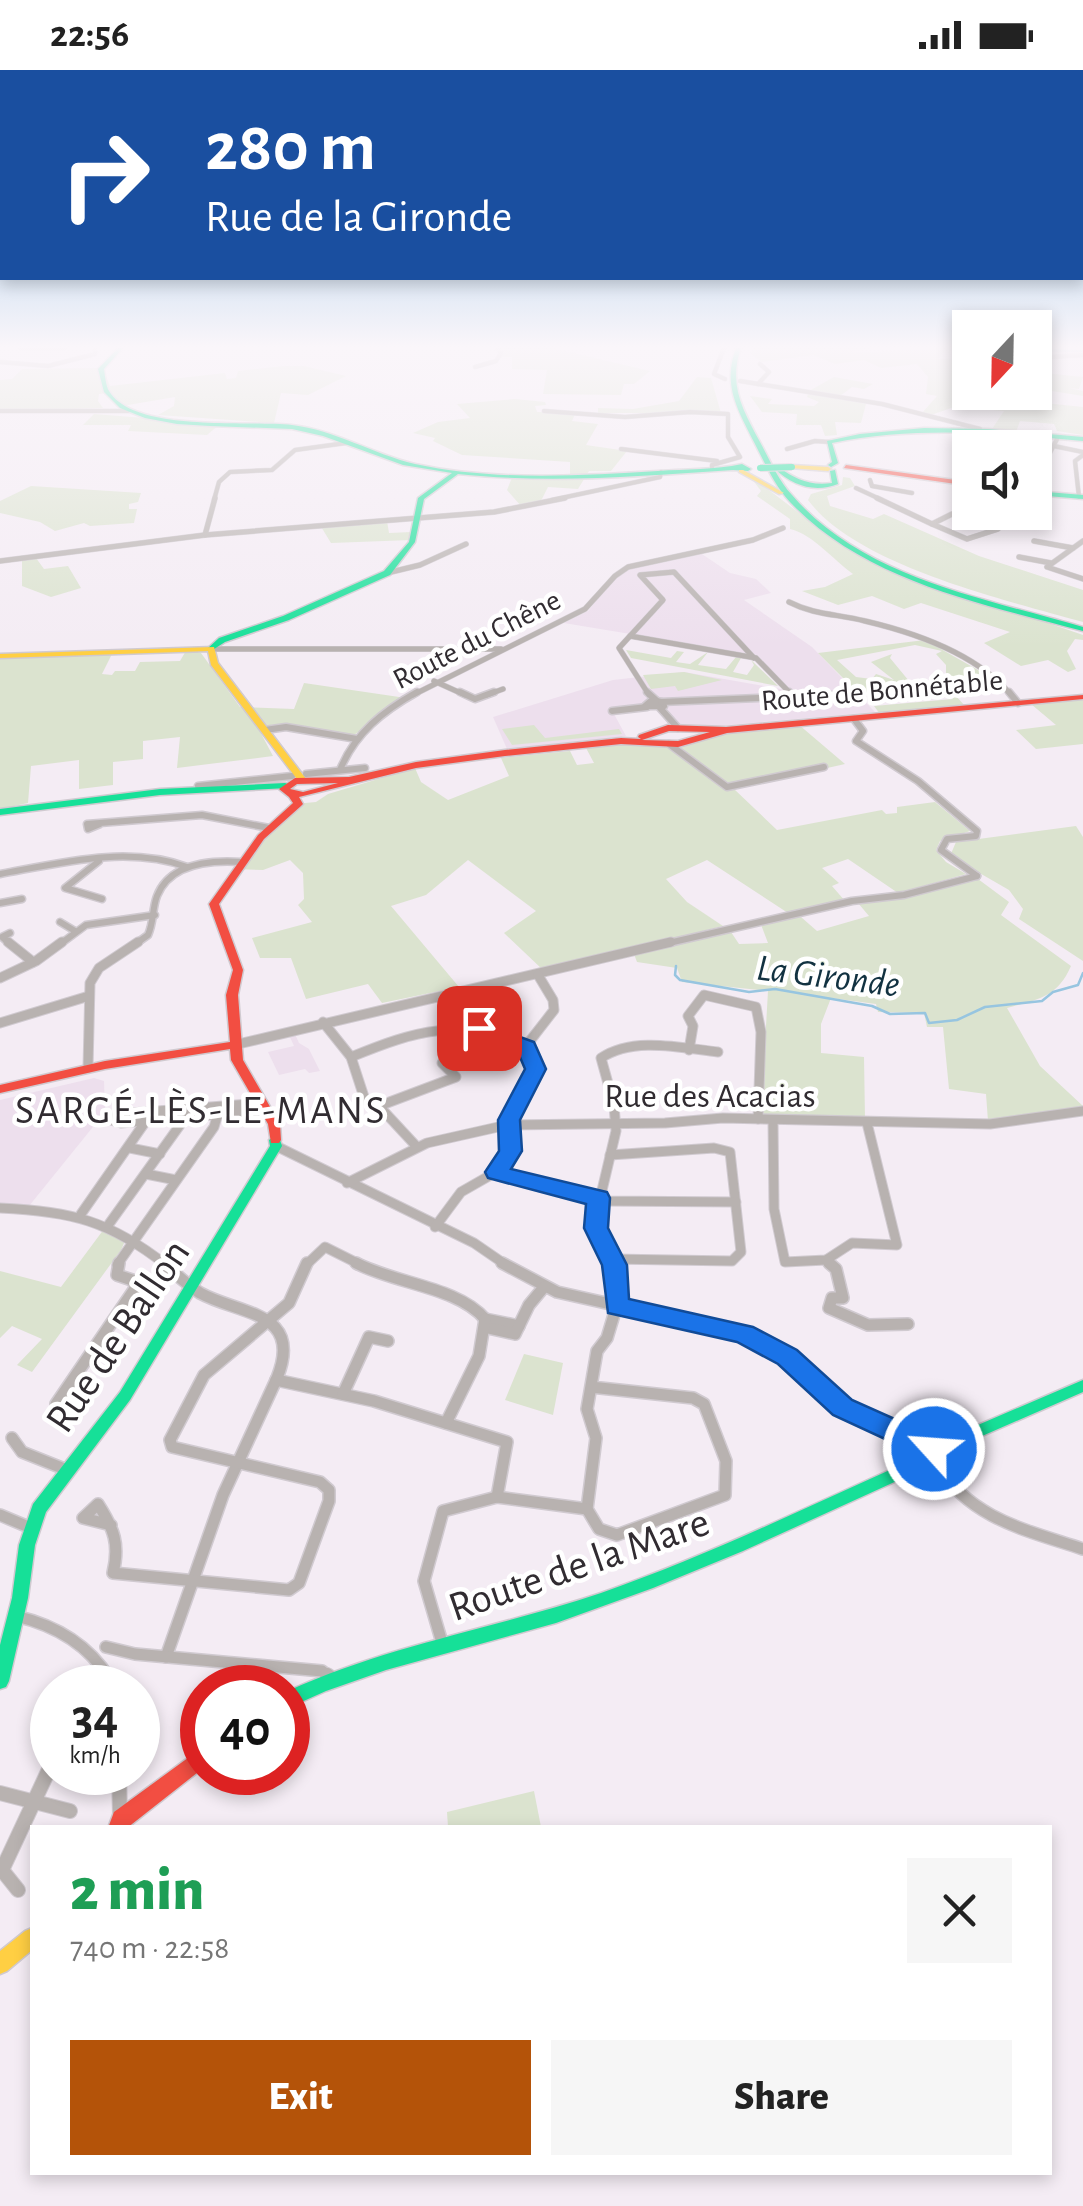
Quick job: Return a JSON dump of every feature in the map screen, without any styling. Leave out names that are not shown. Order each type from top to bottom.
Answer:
[{"type":"main road","points":[[361,448],[450,474],[661,472],[836,464],[873,479],[952,483]]},
{"type":"main road","points":[[737,467],[755,454],[755,448]]},
{"type":"main road","points":[[761,448],[781,486],[807,512],[846,538],[909,570],[1082,627]]},
{"type":"main road","points":[[773,448],[795,484],[814,488],[835,484],[836,464],[849,448]]},
{"type":"main road","points":[[807,512],[804,496],[841,484],[836,464]]},
{"type":"main road","points":[[737,467],[773,486],[836,537],[902,570],[1082,627]]},
{"type":"main road","points":[[786,468],[790,490],[807,512]]},
{"type":"main road","points":[[0,656],[210,649],[222,640],[286,618],[387,573],[412,542],[422,496],[450,474]]},
{"type":"main road","points":[[1052,494],[1081,497]]},
{"type":"main road","points":[[210,649],[214,662],[265,730],[298,784],[304,804],[275,823],[241,862],[214,904],[238,970],[232,995],[238,1065],[274,1124],[276,1146]]},
{"type":"main road","name":"Route de Bonnétable","points":[[298,784],[416,765],[622,741],[1083,697]]},
{"type":"main road","points":[[0,812],[199,788],[298,784]]},
{"type":"main road","points":[[0,1088],[88,1068],[234,1045]]},
{"type":"main road","name":"Rue de Ballon","points":[[0,1681],[31,1528],[45,1497],[125,1396],[276,1146]]},
{"type":"main road","name":"Route de la Mare","points":[[310,1688],[330,1678],[558,1615],[666,1575],[952,1442],[1083,1386]]},
{"type":"main road","points":[[119,1823],[180,1775]]},
{"type":"main road","points":[[0,1964],[30,1940]]},
{"type":"street","points":[[205,534],[219,482],[230,472],[272,470],[295,450],[310,448]]},
{"type":"street","points":[[621,449],[737,467],[740,457],[734,448]]},
{"type":"street","points":[[822,448],[836,464]]},
{"type":"street","points":[[1081,497],[1075,461],[1083,453]]},
{"type":"street","points":[[0,561],[205,534],[494,512],[658,478],[661,472]]},
{"type":"street","points":[[864,492],[873,479],[912,493]]},
{"type":"street","points":[[856,488],[963,538],[983,536],[984,530]]},
{"type":"street","points":[[908,514],[920,508]]},
{"type":"street","points":[[932,524],[952,514]]},
{"type":"street","name":"Route du Chêne","points":[[357,739],[384,714],[434,682],[585,609],[606,582],[628,567],[783,528]]},
{"type":"street","points":[[1034,540],[1073,548]]},
{"type":"street","points":[[1083,541],[1047,569],[1083,579]]},
{"type":"street","points":[[387,573],[420,565],[466,544]]},
{"type":"street","points":[[1019,557],[1052,563]]},
{"type":"street","points":[[661,737],[659,715],[647,703],[619,648],[662,600],[640,576],[674,572],[794,698]]},
{"type":"street","points":[[790,602],[811,614],[863,620],[919,637],[992,672],[1018,703]]},
{"type":"street","points":[[630,636],[755,658]]},
{"type":"street","points":[[210,649],[504,649]]},
{"type":"street","points":[[434,682],[476,699],[503,689]]},
{"type":"street","points":[[612,710],[647,703],[860,694]]},
{"type":"street","points":[[647,703],[660,704]]},
{"type":"street","points":[[660,704],[665,718],[685,738],[692,761],[727,786],[824,767]]},
{"type":"street","points":[[234,1045],[753,922],[904,895],[977,876],[941,850],[947,839],[976,836],[977,831],[918,781],[856,741],[862,731],[854,719]]},
{"type":"street","points":[[265,730],[286,727],[357,739],[340,770]]},
{"type":"street","points":[[298,784],[340,770],[365,768]]},
{"type":"street","points":[[100,824],[171,816],[239,816],[275,823]]},
{"type":"street","points":[[0,874],[92,859],[165,858],[187,867]]},
{"type":"street","points":[[99,861],[65,888],[102,898]]},
{"type":"street","points":[[88,1068],[89,996],[94,973],[148,935],[163,887],[187,867],[217,861],[241,862]]},
{"type":"street","points":[[0,903],[22,899]]},
{"type":"street","points":[[0,978],[33,962],[74,931],[100,921],[155,915]]},
{"type":"street","points":[[60,922],[74,931]]},
{"type":"street","points":[[10,934],[2,937],[33,962]]},
{"type":"street","points":[[526,1046],[554,1010],[553,1000],[538,975]]},
{"type":"street","points":[[689,1050],[693,1026],[688,1016],[704,995],[756,1007],[761,1032],[758,1119]]},
{"type":"street","points":[[0,1023],[89,996]]},
{"type":"street","points":[[323,1022],[336,1044],[351,1056],[360,1076],[361,1093],[379,1106],[417,1148]]},
{"type":"street","points":[[351,1056],[411,1032],[440,1027],[479,1028],[526,1046],[536,1069],[507,1125],[510,1151],[496,1172],[461,1192],[435,1227]]},
{"type":"street","points":[[591,1387],[702,1402],[707,1406],[729,1484],[721,1498],[618,1535],[599,1530],[587,1508],[596,1438],[587,1409],[597,1351],[607,1338],[617,1306],[618,1284],[612,1259],[596,1228],[598,1198],[616,1124],[603,1054],[641,1046],[718,1052]]},
{"type":"street","points":[[379,1106],[456,1076],[442,1064]]},
{"type":"street","points":[[149,1117],[265,1106]]},
{"type":"street","points":[[149,1117],[181,1118],[220,1111]]},
{"type":"street","points":[[56,1404],[136,1288],[114,1270],[220,1111]]},
{"type":"street","name":"Rue des Acacias","points":[[347,1183],[454,1134],[507,1125],[758,1119],[990,1124],[1083,1111]]},
{"type":"street","points":[[81,1214],[149,1117]]},
{"type":"street","points":[[110,1224],[181,1118]]},
{"type":"street","points":[[773,1120],[774,1230],[785,1262],[826,1260],[852,1243],[897,1244],[867,1123]]},
{"type":"street","points":[[276,1146],[474,1243],[514,1272],[544,1287],[572,1298],[744,1334],[787,1357],[843,1408],[893,1430],[992,1520],[1083,1548]]},
{"type":"street","points":[[130,1148],[160,1154]]},
{"type":"street","points":[[610,1155],[724,1150],[732,1156],[742,1252],[736,1260],[612,1259]]},
{"type":"street","points":[[496,1172],[554,1190],[598,1198],[647,1203],[736,1202]]},
{"type":"street","points":[[146,1174],[176,1180]]},
{"type":"street","points":[[0,1208],[81,1214],[110,1224],[136,1239],[192,1288],[254,1310],[268,1320],[284,1346],[276,1380],[234,1463],[166,1657]]},
{"type":"street","points":[[111,1525],[120,1543],[112,1572],[289,1590],[299,1583],[329,1501],[329,1490],[320,1482],[172,1446],[170,1440],[204,1375],[288,1303],[307,1263],[325,1246],[398,1282],[460,1298],[475,1306],[486,1323],[515,1334],[544,1287]]},
{"type":"street","points":[[826,1260],[836,1268],[843,1298],[832,1298],[829,1308],[868,1325],[908,1324]]},
{"type":"street","points":[[446,1423],[486,1323]]},
{"type":"street","points":[[343,1394],[369,1337],[388,1342]]},
{"type":"street","points":[[276,1380],[343,1394],[508,1442],[497,1497]]},
{"type":"street","points":[[12,1438],[22,1452],[67,1470]]},
{"type":"street","points":[[443,1646],[424,1582],[443,1511],[497,1497],[587,1508]]},
{"type":"street","points":[[0,1515],[31,1528]]},
{"type":"street","points":[[10,1624],[91,1652],[103,1665]]},
{"type":"street","points":[[106,1647],[166,1657],[322,1671],[330,1678]]},
{"type":"street","points":[[0,1793],[70,1810]]},
{"type":"street","points":[[18,1890],[2,1870],[35,1795]]},
{"type":"street","points":[[119,1795],[119,1823]]},
{"type":"shaded area","points":[[699,552],[730,573],[756,579],[771,593],[744,600],[812,647],[875,712],[696,728],[675,724],[663,709],[614,714],[626,736],[507,749],[493,717],[613,680],[684,672],[787,690],[754,658],[757,655],[564,623],[588,611],[609,583],[627,570]]},
{"type":"shaded area","points":[[294,1032],[299,1043],[309,1049],[320,1071],[309,1073],[305,1069],[279,1075],[268,1052],[294,1046],[289,1035]]},
{"type":"shaded area","points":[[94,1078],[104,1081],[105,1112],[29,1206],[0,1204],[0,1100]]},
{"type":"green space","points":[[447,448],[627,451],[611,471],[589,471],[578,489],[548,487],[540,503],[521,506],[507,490],[513,475],[570,475],[570,462],[462,455]]},
{"type":"green space","points":[[749,475],[836,541],[896,571],[1083,635],[1083,640],[1075,639],[1067,651],[1076,669],[1068,672],[1048,660],[1021,666],[984,643],[1010,632],[921,603],[904,609],[872,596],[838,605],[802,591],[825,587],[853,574],[815,542],[790,529],[790,519],[757,496],[761,491]]},
{"type":"green space","points":[[843,477],[850,478],[855,486],[827,496],[830,506],[873,519],[884,514],[979,556],[1083,590],[1083,622],[935,578],[861,544],[831,523],[808,500],[811,494],[842,485]]},
{"type":"green space","points":[[31,486],[141,493],[138,502],[129,504],[129,509],[137,509],[134,523],[84,523],[55,531],[40,522],[0,513],[0,501]]},
{"type":"green space","points":[[387,521],[389,533],[411,532],[411,540],[331,543],[320,525]]},
{"type":"green space","points":[[36,558],[44,569],[68,566],[81,588],[51,597],[22,586],[22,560]]},
{"type":"green space","points":[[925,640],[1001,683],[944,683],[965,706],[880,714],[874,706],[953,699],[943,688],[858,693],[818,653]],"holes":[[[915,645],[942,651],[936,654],[946,665],[946,676],[928,681],[909,681],[890,658],[892,654],[871,662],[894,680],[876,674],[872,679],[856,677],[837,660]]]},
{"type":"green space","points":[[187,649],[201,653],[240,707],[294,709],[304,683],[406,698],[354,735],[285,724],[257,726],[273,756],[177,768],[180,737],[143,741],[143,759],[113,762],[113,785],[79,789],[79,760],[31,766],[28,803],[0,809],[0,659],[112,654],[102,674],[112,675],[115,671],[135,671],[140,662],[180,661]]},
{"type":"green space","points":[[626,650],[671,658],[677,651],[684,652],[676,662],[690,664],[708,652],[698,665],[726,669],[736,657],[741,658],[733,672],[747,675],[754,665],[751,660],[778,686],[631,658]]},
{"type":"green space","points":[[684,672],[722,680],[678,691],[675,686],[651,689],[643,675]]},
{"type":"green space","points":[[1083,700],[1083,744],[1036,749],[1016,730],[1056,725],[1031,704]]},
{"type":"green space","points":[[798,724],[845,764],[734,789],[777,830],[882,810],[886,814],[897,813],[897,807],[935,802],[970,831],[940,841],[936,850],[946,862],[966,874],[898,893],[848,859],[822,868],[839,883],[832,886],[845,901],[788,913],[707,860],[666,879],[687,902],[723,926],[543,970],[504,933],[536,911],[468,860],[426,895],[391,906],[459,987],[382,1003],[368,984],[306,999],[291,958],[260,958],[252,938],[312,922],[298,905],[304,899],[303,873],[290,860],[263,870],[233,869],[294,804],[316,802],[328,794],[415,768],[421,782],[448,800],[509,776],[501,758],[570,751],[577,765],[594,763],[586,748],[653,742],[683,745],[703,736]]},
{"type":"green space","points":[[534,725],[545,738],[619,729],[622,734],[512,745],[502,729]]},
{"type":"green space","points":[[1076,826],[1083,837],[1083,961],[1019,919],[1023,909],[1009,890],[950,856],[956,842]]},
{"type":"green space","points":[[978,879],[1009,902],[1001,915],[1071,966],[1053,991],[1007,1008],[1040,1066],[1083,1106],[988,1121],[986,1094],[949,1089],[943,1027],[927,1027],[924,1013],[878,1012],[876,1004],[831,998],[821,1024],[821,1053],[864,1057],[865,1119],[761,1115],[768,991],[682,982],[677,968],[637,962],[634,954],[729,929],[739,944],[768,943],[760,922],[801,917],[817,931],[869,916],[858,903],[909,897]]},
{"type":"green space","points":[[104,1229],[125,1241],[121,1250],[32,1372],[17,1365],[42,1339],[12,1326],[0,1338],[0,1271],[61,1287]]},
{"type":"green space","points":[[524,1354],[563,1363],[553,1415],[505,1400]]},
{"type":"green space","points":[[534,1791],[541,1825],[448,1825],[447,1812]]},
{"type":"waterway","name":"La Gironde","points":[[676,966],[675,975],[680,980],[749,992],[775,989],[872,1006],[890,1014],[925,1013],[929,1023],[957,1020],[985,1007],[1042,1001],[1053,992],[1078,985],[1083,973]]},
{"type":"traffic: fast","points":[[361,448],[422,467],[499,476],[577,477],[733,468]]},
{"type":"traffic: fast","points":[[760,448],[792,500],[854,550],[927,583],[1083,629]]},
{"type":"traffic: fast","points":[[831,448],[835,463],[831,465]]},
{"type":"traffic: fast","points":[[742,466],[748,469],[733,468],[742,466]]},
{"type":"traffic: fast","points":[[760,468],[792,467]]},
{"type":"traffic: fast","points":[[778,469],[791,479],[812,486],[835,484],[833,471]]},
{"type":"traffic: fast","points":[[211,649],[222,640],[286,618],[387,573],[412,542],[421,498],[456,473]]},
{"type":"traffic: fast","points":[[1052,494],[1083,497]]},
{"type":"traffic: fast","points":[[0,812],[160,792],[285,786]]},
{"type":"traffic: fast","points":[[0,1681],[20,1598],[27,1545],[39,1509],[125,1396],[276,1146],[275,1140]]},
{"type":"traffic: fast","points":[[931,1447],[952,1443],[1083,1386]]},
{"type":"traffic: fast","points":[[923,1443],[933,1447],[937,1457],[933,1467],[923,1471],[913,1467],[909,1457],[913,1447],[923,1443]]},
{"type":"traffic: fast","points":[[310,1690],[386,1662],[602,1600],[737,1546],[915,1466]]},
{"type":"traffic: slow","points":[[792,467],[828,469]]},
{"type":"traffic: slow","points":[[741,471],[781,493]]},
{"type":"traffic: slow","points":[[211,649],[214,663],[303,781]]},
{"type":"traffic: slow","points":[[0,656],[211,649]]},
{"type":"traffic: slow","points":[[0,1964],[30,1940]]},
{"type":"traffic: jam","points":[[846,467],[952,482]]},
{"type":"traffic: jam","points":[[642,737],[668,728],[726,730],[1083,697]]},
{"type":"traffic: jam","points":[[416,765],[303,795],[289,794],[284,789],[295,781],[349,780],[416,765],[505,753],[621,741],[678,744],[726,730]]},
{"type":"traffic: jam","points":[[275,1140],[274,1124],[237,1060],[232,995],[238,970],[214,904],[261,837],[298,804],[292,794]]},
{"type":"traffic: jam","points":[[0,1089],[105,1065],[234,1045]]},
{"type":"traffic: jam","points":[[118,1825],[180,1775]]},
{"type":"district","name":"SARGÉ-LÈS-LE-MANS","points":[[201,1111]]},
{"type":"route","points":[[479,1028],[526,1046],[536,1069],[507,1125],[510,1151],[496,1172],[554,1190],[598,1198],[596,1228],[614,1265],[617,1306],[744,1334],[787,1357],[843,1408],[934,1449]]}]
